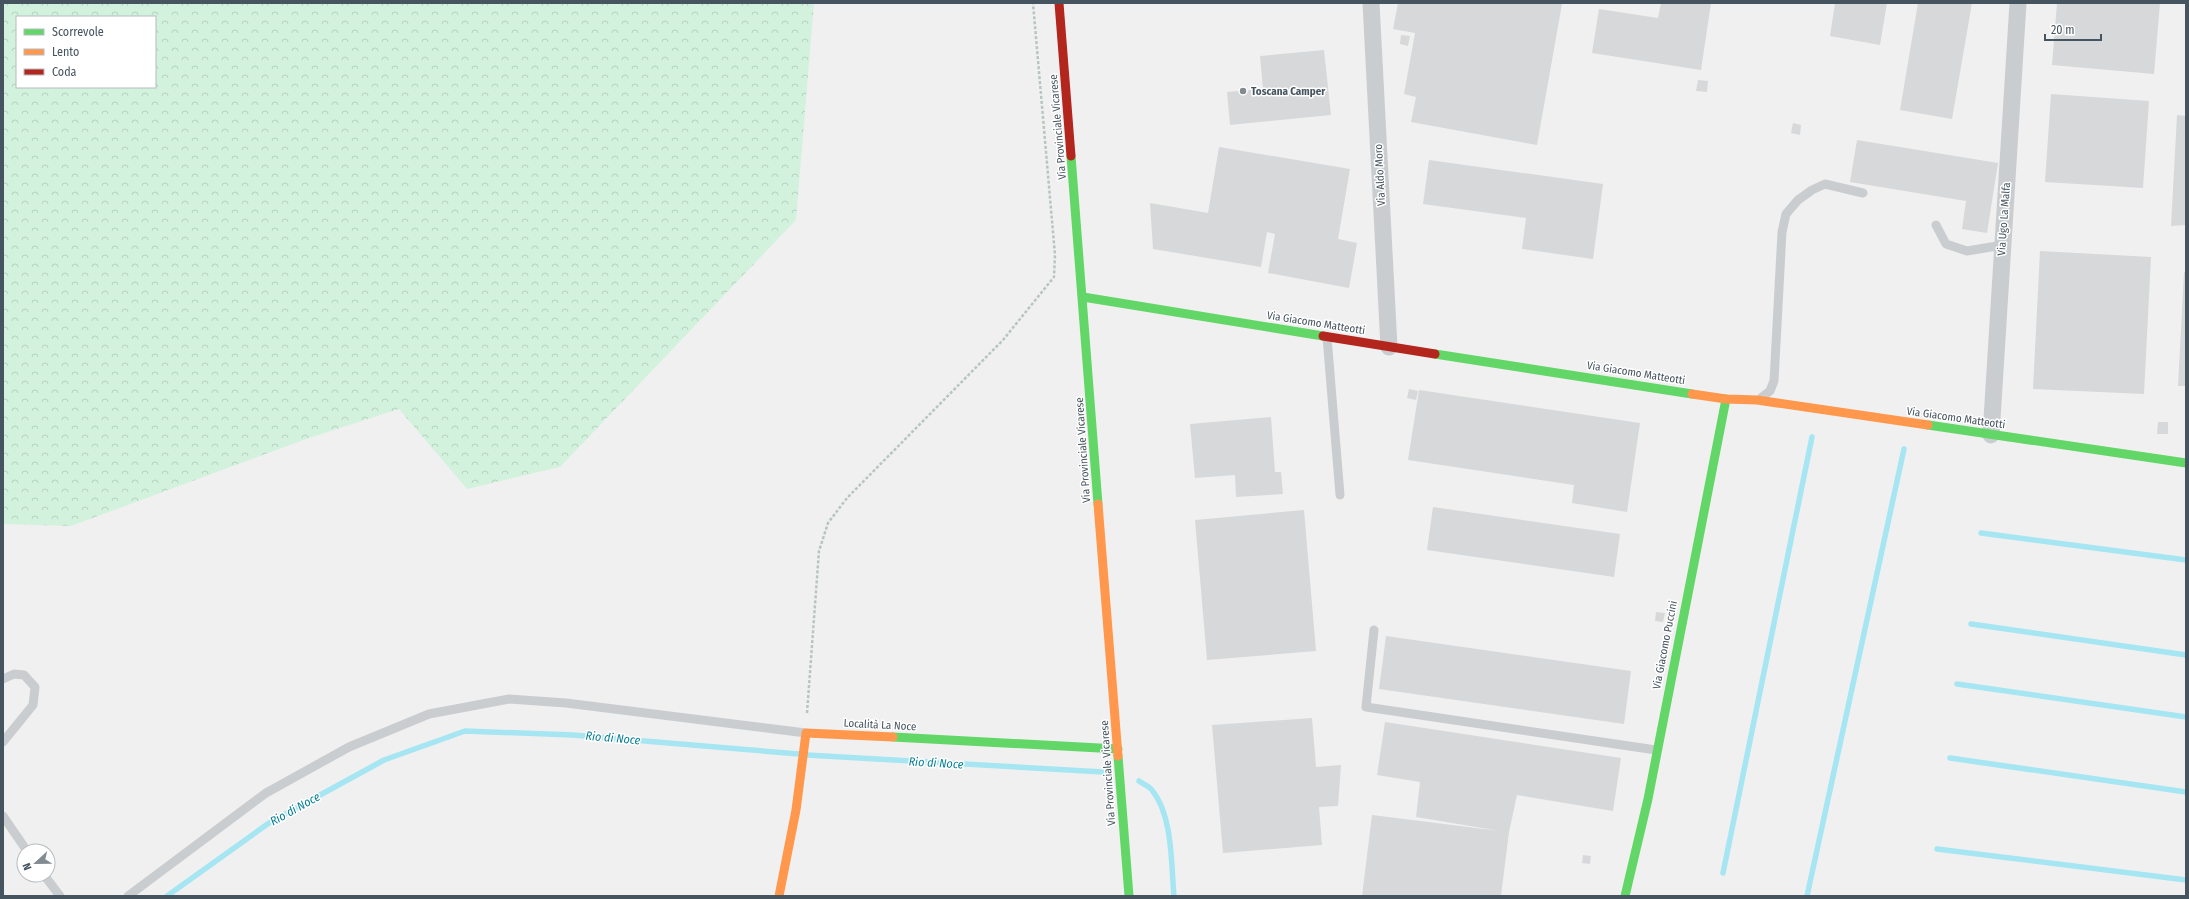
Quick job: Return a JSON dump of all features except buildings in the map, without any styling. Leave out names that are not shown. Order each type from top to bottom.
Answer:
[{"type":"street","name":"Via Provinciale Vicarese","points":[[1059,3],[1129,896]]},
{"type":"street","name":"Via Aldo Moro","points":[[1371,3],[1389,347]]},
{"type":"street","name":"Via Ugo La Malfa","points":[[1991,435],[2018,3]]},
{"type":"street","name":"Via Giacomo Matteotti","points":[[1083,297],[1389,347],[1726,399],[1757,400],[2186,463]]},
{"type":"street","name":"Via Giacomo Puccini","points":[[1625,896],[1647,806],[1656,750],[1726,399]]},
{"type":"street","points":[[779,896],[796,810],[806,733]]},
{"type":"street","name":"Località La Noce","points":[[806,733],[1118,749]]},
{"type":"lane","points":[[1757,400],[1770,391],[1774,381],[1782,232],[1786,214],[1798,200],[1812,190],[1825,184],[1863,193]]},
{"type":"lane","points":[[1936,225],[1946,244],[1967,251],[2003,245]]},
{"type":"lane","points":[[1327,337],[1340,494]]},
{"type":"lane","points":[[1374,630],[1366,707],[1656,750]]},
{"type":"lane","points":[[3,679],[14,674],[24,675],[35,687],[33,705],[3,742]]},
{"type":"lane","points":[[128,896],[266,792],[349,747],[428,714],[509,700],[566,703],[806,733]]},
{"type":"lane","points":[[3,816],[22,843]]},
{"type":"lane","points":[[50,883],[60,896]]},
{"type":"path","points":[[806,733],[819,551],[828,523],[847,498],[1003,340],[1054,277],[1055,255],[1033,3]]},
{"type":"green space","points":[[3,3],[814,3],[796,220],[560,467],[467,489],[399,409],[309,438],[71,526],[3,524]]},
{"type":"waterway","points":[[1723,873],[1812,437]]},
{"type":"waterway","points":[[1807,896],[1904,449]]},
{"type":"waterway","points":[[1981,533],[2186,560]]},
{"type":"waterway","points":[[1971,624],[2186,655]]},
{"type":"waterway","points":[[1957,684],[2186,717]]},
{"type":"waterway","name":"Rio di Noce","points":[[167,896],[269,823],[384,760],[465,731],[573,735],[799,754]]},
{"type":"waterway","name":"Rio di Noce","points":[[807,755],[1103,772]]},
{"type":"waterway","points":[[1950,758],[2186,792]]},
{"type":"waterway","name":"Rio di Noce","points":[[1139,781],[1152,790],[1164,813],[1170,841],[1174,896]]},
{"type":"waterway","points":[[1937,849],[2186,880]]},
{"type":"traffic: fast","points":[[1071,156],[1098,504]]},
{"type":"traffic: fast","points":[[1083,297],[1323,336]]},
{"type":"traffic: fast","points":[[1435,354],[1692,394]]},
{"type":"traffic: fast","points":[[1625,896],[1648,799],[1726,399]]},
{"type":"traffic: fast","points":[[1928,425],[2186,463]]},
{"type":"traffic: fast","points":[[893,737],[1118,749]]},
{"type":"traffic: fast","points":[[1118,756],[1129,896]]},
{"type":"traffic: slow","points":[[1692,394],[1726,399],[1757,400],[1928,425]]},
{"type":"traffic: slow","points":[[1098,504],[1118,756]]},
{"type":"traffic: slow","points":[[779,896],[796,810],[806,733],[893,737]]},
{"type":"traffic: jam","points":[[1059,3],[1071,156]]},
{"type":"traffic: jam","points":[[1323,336],[1435,354]]},
{"type":"place","name":"Toscana Camper","points":[[1243,91]]}]
